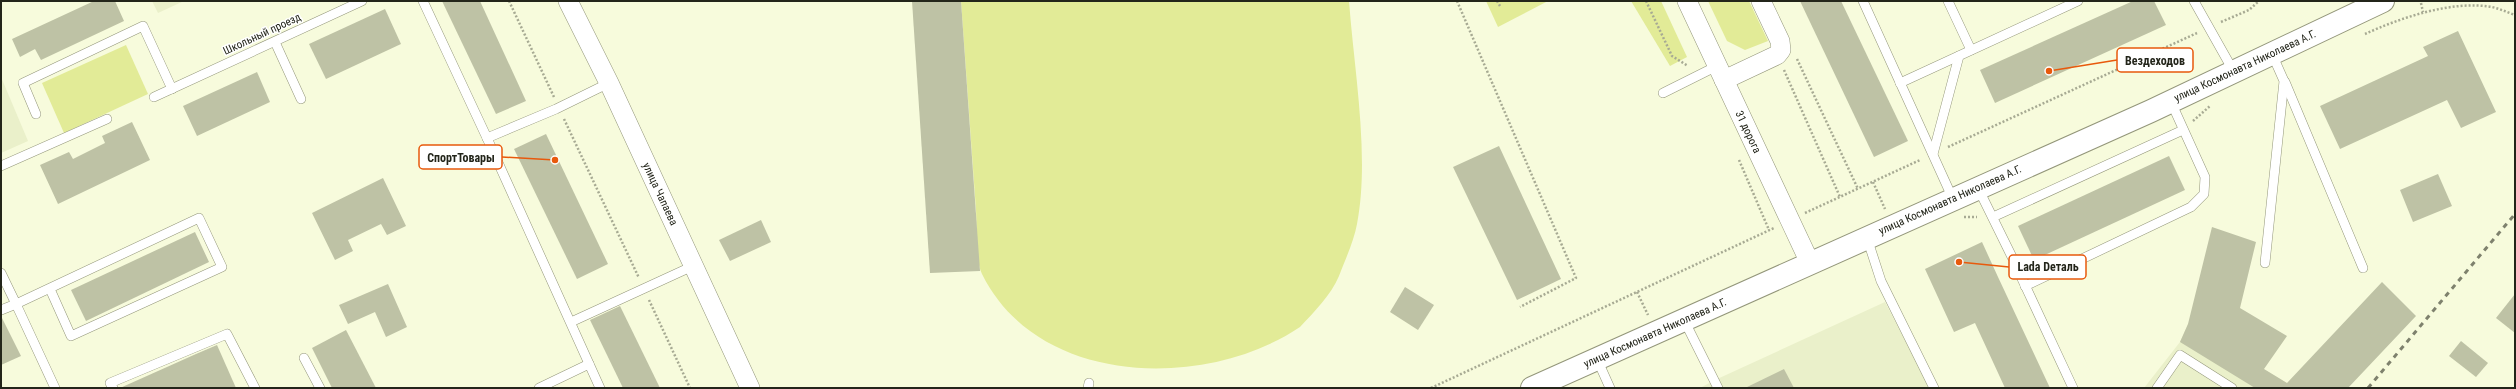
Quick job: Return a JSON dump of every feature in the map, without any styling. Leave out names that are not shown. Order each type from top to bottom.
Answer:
[{"type":"street","name":"улица Чапаева","points":[[568,1],[609,83],[750,388]]},
{"type":"street","name":"31 дорога","points":[[1687,1],[1810,263]]},
{"type":"street","points":[[1721,73],[1785,53],[1781,50],[1780,41],[1761,1]]},
{"type":"street","name":"улица Космонавта Николаева А.Г.","points":[[1532,388],[2170,102],[2345,19],[2361,1]]},
{"type":"street","points":[[2345,19],[2383,1]]},
{"type":"lane","name":"Школьный проезд","points":[[154,97],[362,1]]},
{"type":"lane","points":[[423,1],[487,138],[600,388]]},
{"type":"lane","points":[[1862,1],[1953,199]]},
{"type":"lane","points":[[1948,1],[1971,50]]},
{"type":"lane","points":[[1900,83],[2078,1]]},
{"type":"lane","points":[[2194,1],[2234,72]]},
{"type":"lane","points":[[36,114],[23,83],[143,26],[172,89]]},
{"type":"lane","points":[[275,42],[301,99]]},
{"type":"lane","points":[[2272,54],[2363,268]]},
{"type":"lane","points":[[1932,154],[1959,56]]},
{"type":"lane","points":[[1663,93],[1700,74],[1721,73]]},
{"type":"lane","points":[[2265,263],[2284,81]]},
{"type":"lane","points":[[487,138],[559,108],[609,83]]},
{"type":"lane","points":[[2025,286],[2191,207],[2204,194],[2205,177],[2170,102]]},
{"type":"lane","points":[[1,166],[107,119]]},
{"type":"lane","points":[[1993,217],[2183,130]]},
{"type":"lane","points":[[1978,188],[2012,257]]},
{"type":"lane","points":[[1,310],[50,289],[199,218],[222,267],[71,336],[50,289]]},
{"type":"lane","points":[[1867,238],[1881,281],[1934,388]]},
{"type":"lane","points":[[571,322],[693,266]]},
{"type":"lane","points":[[2017,268],[2073,388]]},
{"type":"lane","points":[[1,273],[55,388]]},
{"type":"lane","points":[[1684,320],[1718,388]]},
{"type":"lane","points":[[113,388],[110,383],[227,334],[255,388]]},
{"type":"lane","points":[[2157,388],[2180,355],[2232,388]]},
{"type":"lane","points":[[304,358],[320,388]]},
{"type":"lane","points":[[1597,359],[1610,388]]},
{"type":"lane","points":[[539,388],[589,364]]},
{"type":"path","points":[[509,1],[690,388]]},
{"type":"path","points":[[1457,1],[1576,278],[1520,308]]},
{"type":"path","points":[[1498,1],[1500,6]]},
{"type":"path","points":[[1646,1],[1672,56],[1700,74]]},
{"type":"path","points":[[1432,388],[1840,197],[1858,190],[1932,154],[2249,10],[2259,1]]},
{"type":"path","points":[[2421,3],[2423,12]]},
{"type":"path","points":[[2363,34],[2398,19],[2462,4],[2491,6],[2515,15]]},
{"type":"path","points":[[1785,53],[1858,190]]},
{"type":"path","points":[[1785,53],[1840,197]]},
{"type":"path","points":[[2183,130],[2216,101]]},
{"type":"path","points":[[1737,155],[1769,230]]},
{"type":"shaded area","points":[[152,1],[184,1],[158,13]]},
{"type":"shaded area","points":[[1,77],[28,141],[1,153]]},
{"type":"shaded area","points":[[1885,302],[1930,388],[1700,388],[1715,380]]},
{"type":"shaded area","points":[[2188,324],[2295,388],[2144,388],[2180,342]]},
{"type":"green space","points":[[961,1],[1349,1],[1362,142],[1361,198],[1356,230],[1349,250],[1336,283],[1322,303],[1300,327],[1262,347],[1220,361],[1174,368],[1128,367],[1083,358],[1043,340],[1008,312],[982,274],[978,260],[976,210]]},
{"type":"green space","points":[[1486,1],[1548,1],[1498,27]]},
{"type":"green space","points":[[1631,1],[1661,1],[1687,57],[1670,66]]},
{"type":"green space","points":[[1708,1],[1749,1],[1768,41],[1745,50],[1727,41]]},
{"type":"green space","points":[[126,45],[148,94],[64,133],[42,83]]},
{"type":"building","points":[[94,1],[115,1],[124,21],[41,60],[35,49],[20,57],[12,39]]},
{"type":"building","points":[[442,1],[480,1],[526,101],[496,114]]},
{"type":"building","points":[[912,1],[961,1],[980,271],[930,273]]},
{"type":"building","points":[[1800,1],[1841,1],[1908,141],[1874,157]]},
{"type":"building","points":[[2133,1],[2154,1],[2166,25],[1995,103],[1980,70]]},
{"type":"building","points":[[385,9],[401,44],[326,79],[309,44]]},
{"type":"building","points":[[2458,31],[2496,112],[2461,128],[2447,100],[2340,149],[2320,106],[2428,56],[2423,47]]},
{"type":"building","points":[[257,72],[270,102],[197,136],[183,106]]},
{"type":"building","points":[[132,122],[150,160],[58,204],[40,165],[69,152],[73,159],[105,143],[102,136]]},
{"type":"building","points":[[546,134],[608,264],[577,279],[514,149]]},
{"type":"building","points":[[1499,146],[1561,279],[1517,300],[1453,167]]},
{"type":"building","points":[[2169,156],[2185,190],[2034,260],[2018,226]]},
{"type":"building","points":[[2438,174],[2452,206],[2413,222],[2400,190]]},
{"type":"building","points":[[383,178],[406,226],[387,235],[381,224],[348,240],[353,251],[335,260],[312,213]]},
{"type":"building","points":[[761,220],[771,242],[730,261],[719,240]]},
{"type":"building","points":[[2212,227],[2256,242],[2240,308],[2287,336],[2264,369],[2287,383],[2382,282],[2416,316],[2348,388],[2255,388],[2180,342],[2188,324]]},
{"type":"building","points":[[195,232],[209,262],[86,321],[71,290]]},
{"type":"building","points":[[1982,242],[2050,388],[2005,388],[1975,323],[1954,332],[1925,269]]},
{"type":"building","points":[[388,284],[407,327],[386,337],[375,312],[348,324],[339,305]]},
{"type":"building","points":[[1405,287],[1434,305],[1418,330],[1390,312]]},
{"type":"building","points":[[2515,294],[2515,333],[2496,318]]},
{"type":"building","points":[[620,306],[660,388],[623,388],[590,320]]},
{"type":"building","points":[[1,316],[21,356],[1,365]]},
{"type":"building","points":[[346,330],[376,388],[332,388],[312,348]]},
{"type":"building","points":[[2461,341],[2488,363],[2476,377],[2449,356]]},
{"type":"building","points":[[217,345],[236,388],[120,388],[196,354]]},
{"type":"building","points":[[1784,369],[1794,388],[1745,388]]},
{"type":"railway","points":[[2368,388],[2515,214]]},
{"type":"place","name":"Вездеходов","points":[[2049,71]]},
{"type":"place","name":"СпортТовары","points":[[555,160]]},
{"type":"place","name":"Lada Dеталь","points":[[1959,262]]}]
